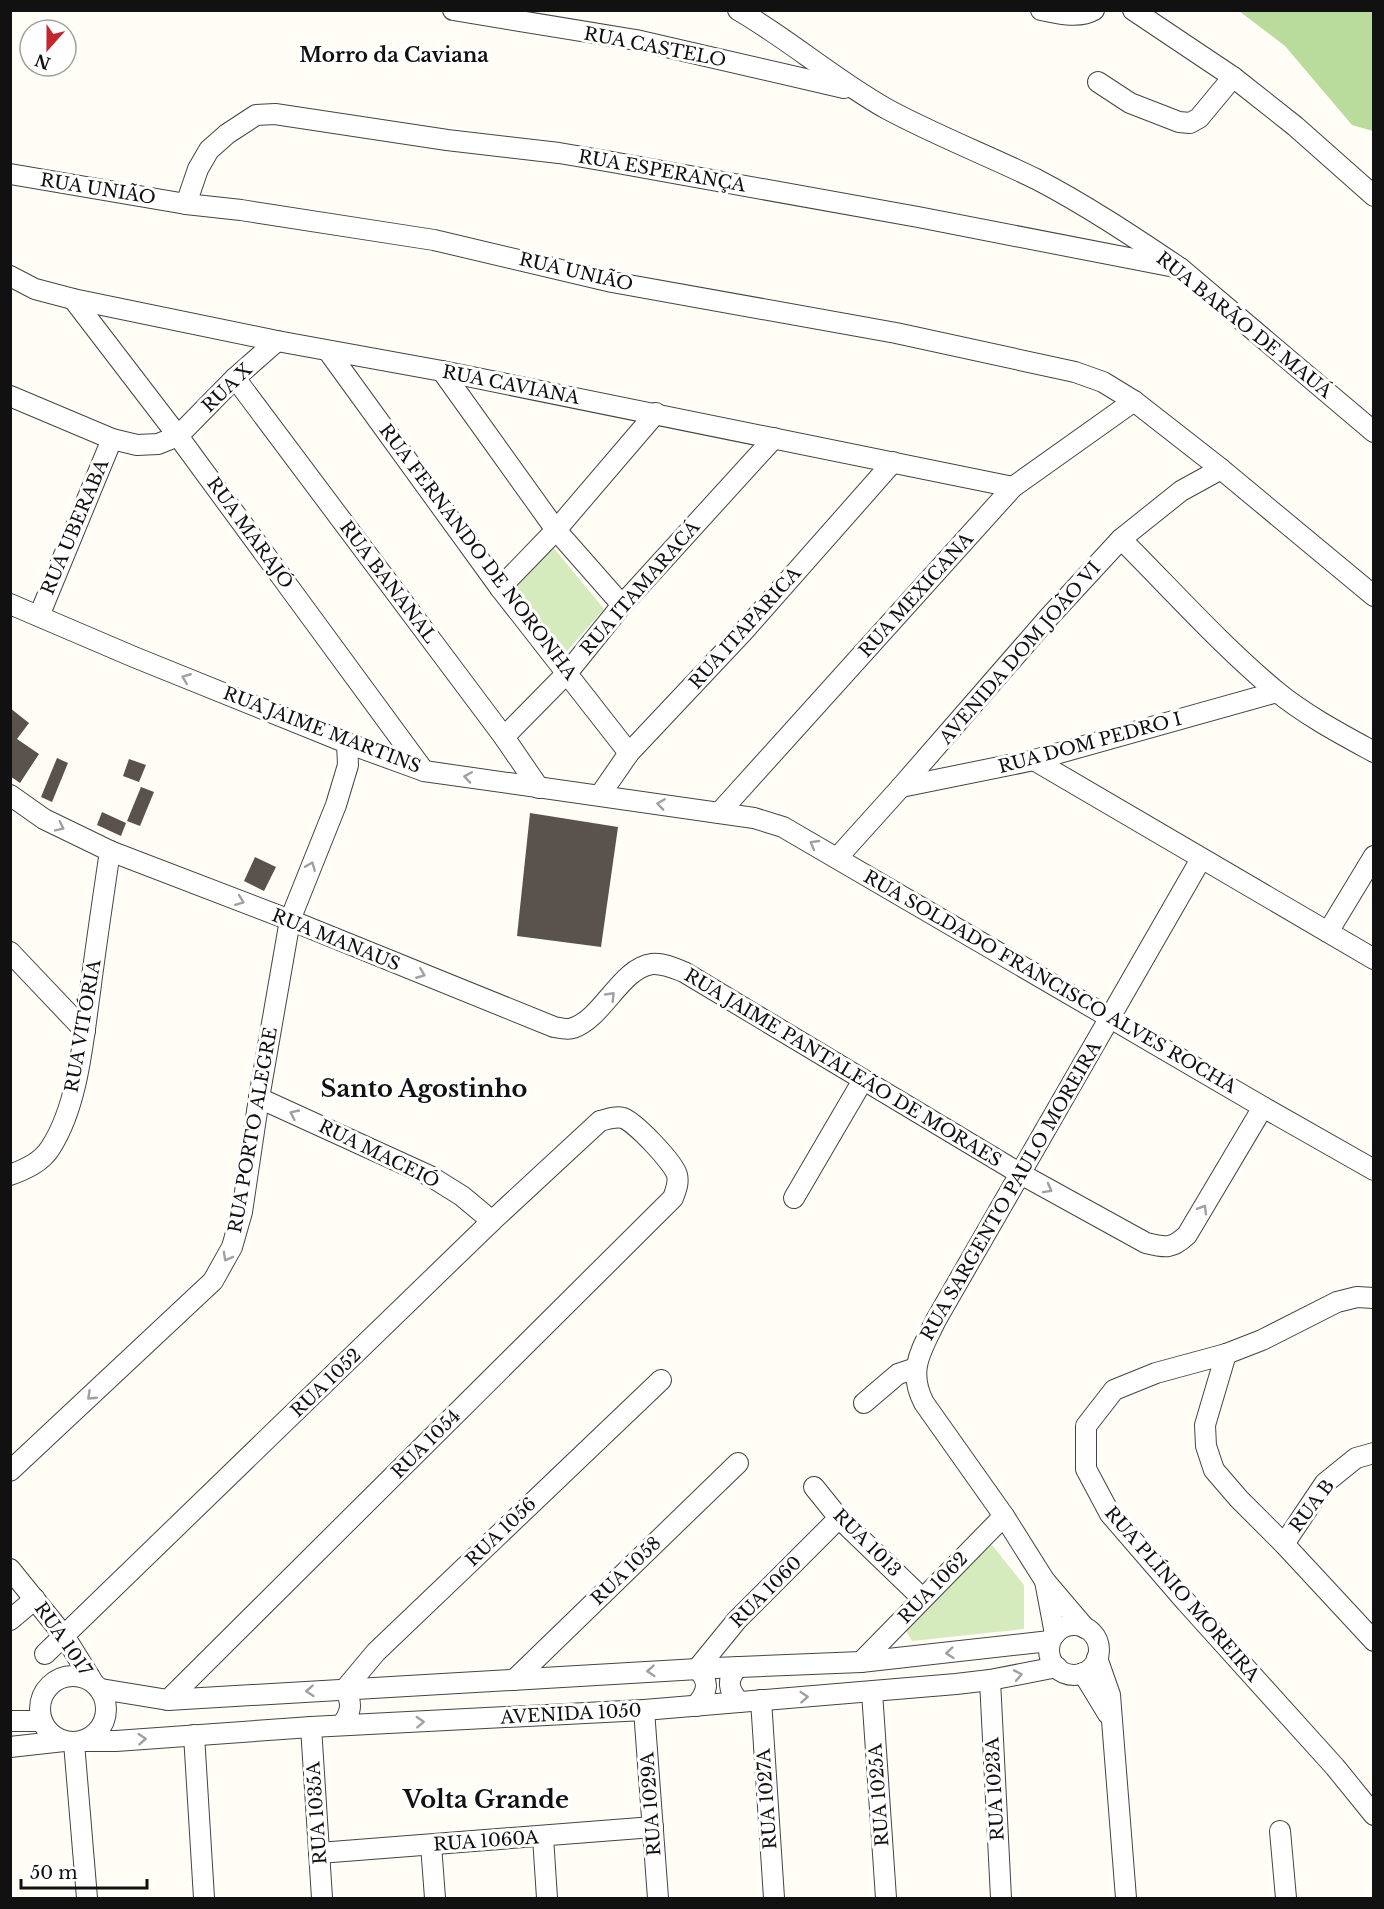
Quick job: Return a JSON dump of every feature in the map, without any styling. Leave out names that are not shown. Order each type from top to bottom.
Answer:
[{"type":"street","name":"RUA CASTELO","points":[[453,10],[538,26],[636,40],[855,90]]},
{"type":"street","points":[[738,10],[761,23],[855,90]]},
{"type":"street","points":[[1041,10],[1073,15],[1088,14],[1094,10]]},
{"type":"street","points":[[1133,10],[1233,77],[1295,126],[1374,196]]},
{"type":"street","points":[[1098,82],[1130,103],[1179,122],[1190,123],[1199,118],[1233,77]]},
{"type":"street","name":"RUA BARÃO DE MAUÁ","points":[[855,90],[900,115],[1062,193],[1180,268],[1374,432]]},
{"type":"street","name":"RUA ESPERANÇA","points":[[186,204],[198,169],[209,150],[256,115],[275,114],[447,140],[559,153],[918,217],[1180,268]]},
{"type":"street","name":"RUA UNIÃO","points":[[10,174],[186,204],[241,210],[434,240],[612,282],[896,333],[1075,372],[1103,382],[1134,401],[1221,469],[1374,596]]},
{"type":"street","name":"RUA CAVIANA","points":[[10,276],[35,288],[73,299],[328,351],[656,413],[1013,487]]},
{"type":"street","name":"RUA MARAJÓ","points":[[73,299],[178,436],[424,771]]},
{"type":"street","name":"RUA X","points":[[178,436],[235,378],[277,341]]},
{"type":"street","name":"RUA FERNANDO DE NORONHA","points":[[328,351],[500,588],[629,753]]},
{"type":"street","points":[[442,371],[556,530],[622,605]]},
{"type":"street","name":"RUA BANANAL","points":[[235,378],[504,737],[538,788]]},
{"type":"street","points":[[10,396],[112,439],[137,445],[158,444],[178,436]]},
{"type":"street","name":"RUA MEXICANA","points":[[719,813],[1013,487],[1134,401]]},
{"type":"street","points":[[500,588],[556,530],[656,413]]},
{"type":"street","name":"RUA ITAMARACÁ","points":[[504,737],[567,672],[622,605],[774,438]]},
{"type":"street","name":"RUA UBERABA","points":[[39,616],[112,439]]},
{"type":"street","name":"RUA ITAPARICA","points":[[600,795],[629,753],[743,632],[893,462]]},
{"type":"street","name":"AVENIDA DOM JOÃO VI","points":[[837,858],[902,787],[1049,617],[1121,539],[1181,491],[1221,469]]},
{"type":"street","points":[[1121,539],[1224,643],[1277,692],[1329,727],[1374,753]]},
{"type":"street","name":"RUA JAIME MARTINS","points":[[10,604],[347,743],[424,771],[719,813]]},
{"type":"street","name":"RUA DOM PEDRO I","points":[[902,787],[1034,760],[1277,692]]},
{"type":"street","name":"RUA PORTO ALEGRE","points":[[10,1471],[213,1281],[232,1247],[242,1212],[290,920],[336,805],[348,765],[347,743]]},
{"type":"street","points":[[1034,760],[1374,959]]},
{"type":"street","name":"RUA MANAUS","points":[[10,795],[44,819],[110,851],[290,920],[555,1028],[571,1029],[585,1022],[636,970],[651,964]]},
{"type":"street","name":"RUA SOLDADO FRANCISCO ALVES ROCHA","points":[[719,813],[754,818],[783,826],[1374,1170]]},
{"type":"street","name":"RUA VITÓRIA","points":[[10,1175],[38,1161],[50,1149],[63,1125],[76,1080],[110,851]]},
{"type":"street","points":[[1328,932],[1374,856]]},
{"type":"street","name":"RUA SARGENTO PAULO MOREIRA","points":[[916,1368],[916,1362],[936,1320],[1201,859]]},
{"type":"street","points":[[10,952],[84,1032]]},
{"type":"street","name":"RUA JAIME PANTALEÃO DE MORAES","points":[[651,964],[667,966],[684,972],[1019,1173],[1146,1243],[1163,1247],[1176,1245],[1187,1234],[1263,1107]]},
{"type":"street","points":[[794,1198],[863,1080]]},
{"type":"street","name":"RUA MACEIÓ","points":[[259,1098],[430,1176],[462,1196],[492,1221]]},
{"type":"street","name":"RUA 1052","points":[[45,1654],[492,1221],[600,1121],[622,1118],[632,1123],[672,1165],[677,1175],[678,1185]]},
{"type":"street","name":"RUA 1054","points":[[168,1700],[673,1198],[678,1185]]},
{"type":"street","name":"RUA PLÍNIO MOREIRA","points":[[1374,1298],[1357,1297],[1337,1302],[1262,1340],[1226,1354],[1156,1373],[1114,1390],[1086,1426],[1086,1469],[1110,1514],[1335,1767],[1374,1815]]},
{"type":"street","points":[[1226,1354],[1205,1425],[1206,1446],[1214,1470],[1374,1641]]},
{"type":"street","points":[[864,1403],[898,1374],[916,1368],[918,1390],[924,1403],[1004,1516],[1045,1581],[1091,1632],[1098,1644],[1094,1664],[1083,1673],[1069,1674],[1057,1668],[1050,1656],[1052,1638],[1045,1581]]},
{"type":"street","name":"RUA 1056","points":[[345,1689],[392,1635],[661,1380]]},
{"type":"street","name":"RUA B","points":[[1284,1544],[1325,1483],[1356,1458],[1374,1453]]},
{"type":"street","name":"RUA 1058","points":[[514,1680],[738,1463]]},
{"type":"street","name":"RUA 1013","points":[[814,1487],[839,1518],[922,1598]]},
{"type":"street","name":"RUA 1062","points":[[861,1662],[1004,1516]]},
{"type":"street","name":"RUA 1060","points":[[697,1669],[737,1620],[839,1518]]},
{"type":"street","name":"RUA 1017","points":[[10,1569],[65,1636],[97,1686]]},
{"type":"street","points":[[10,1620],[35,1599]]},
{"type":"street","points":[[41,1700],[53,1682],[62,1677],[83,1677],[97,1686],[105,1699],[107,1709],[105,1720],[93,1736],[74,1742],[47,1730],[42,1721],[40,1710],[48,1615]]},
{"type":"street","points":[[1052,1638],[1069,1626],[1077,1625],[1086,1628]]},
{"type":"street","name":"AVENIDA 1050","points":[[97,1686],[168,1700],[697,1669],[861,1662],[1052,1638]]},
{"type":"street","points":[[1097,1658],[1106,1677],[1110,1695],[1126,1899]]},
{"type":"street","points":[[738,1667],[729,1681],[730,1688],[739,1702]]},
{"type":"street","name":"AVENIDA 1050","points":[[10,1747],[342,1725],[644,1710],[990,1680],[1057,1668]]},
{"type":"street","points":[[696,1706],[707,1688],[706,1680],[697,1669]]},
{"type":"street","points":[[1083,1673],[1111,1718]]},
{"type":"street","name":"RUA 1023A","points":[[990,1680],[1001,1899]]},
{"type":"street","points":[[384,1688],[378,1708],[388,1723]]},
{"type":"street","points":[[342,1725],[351,1708],[350,1698],[345,1689]]},
{"type":"street","name":"RUA 1025A","points":[[872,1692],[886,1899]]},
{"type":"street","name":"RUA 1027A","points":[[761,1700],[774,1899]]},
{"type":"street","name":"RUA 1029A","points":[[644,1710],[658,1899]]},
{"type":"street","points":[[10,1721],[42,1721]]},
{"type":"street","name":"RUA 1035A","points":[[311,1727],[322,1899]]},
{"type":"street","points":[[194,1735],[204,1899]]},
{"type":"street","points":[[74,1742],[87,1899]]},
{"type":"street","name":"RUA 1060A","points":[[319,1852],[653,1827]]},
{"type":"street","points":[[1280,1831],[1286,1899]]},
{"type":"street","points":[[543,1837],[547,1899]]},
{"type":"street","points":[[431,1845],[435,1899]]},
{"type":"green space","points":[[1239,11],[1373,11],[1373,131],[1352,125],[1285,46]]},
{"type":"green space","points":[[552,546],[604,609],[567,651],[514,590]]},
{"type":"green space","points":[[992,1545],[1024,1585],[1024,1629],[912,1641],[903,1626]]},
{"type":"building","points":[[10,708],[29,723],[17,739],[39,754],[20,783],[10,776]]},
{"type":"building","points":[[57,758],[68,763],[52,802],[41,797]]},
{"type":"building","points":[[129,759],[146,765],[139,782],[123,776]]},
{"type":"building","points":[[141,787],[154,792],[140,826],[127,821]]},
{"type":"building","points":[[102,812],[126,823],[121,836],[97,825]]},
{"type":"building","points":[[530,813],[618,827],[601,947],[517,936]]},
{"type":"building","points":[[255,857],[276,867],[264,891],[244,881]]},
{"type":"district","name":"Morro da Caviana","points":[[394,55]]},
{"type":"district","name":"Santo Agostinho","points":[[424,1089]]},
{"type":"district","name":"Volta Grande","points":[[486,1800]]}]
